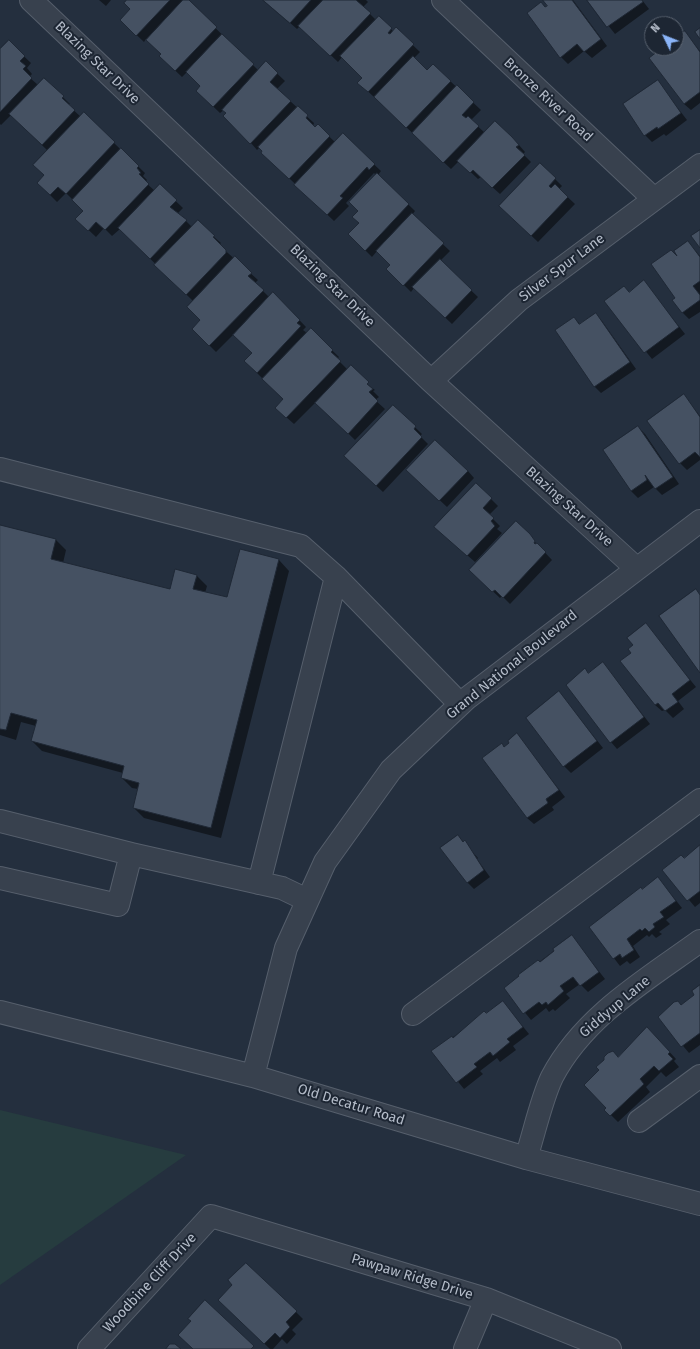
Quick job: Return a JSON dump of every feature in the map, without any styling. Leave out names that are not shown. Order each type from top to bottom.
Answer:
[{"type":"street","name":"Blazing Star Drive","points":[[31,0],[431,381],[636,568]]},
{"type":"street","name":"Bronze River Road","points":[[454,4],[654,199]]},
{"type":"street","name":"Silver Spur Lane","points":[[431,381],[519,300],[700,165]]},
{"type":"street","points":[[0,469],[301,546],[336,577],[460,704]]},
{"type":"street","name":"Grand National Boulevard","points":[[254,1076],[286,948],[307,900],[325,862],[391,770],[460,704],[636,568],[700,521]]},
{"type":"street","points":[[259,883],[336,577]]},
{"type":"street","points":[[414,1014],[700,800]]},
{"type":"street","points":[[0,821],[131,854],[282,888],[307,900]]},
{"type":"street","points":[[0,878],[118,905],[131,854]]},
{"type":"street","name":"Giddyup Lane","points":[[526,1158],[552,1079],[568,1050],[586,1029],[618,1001],[700,940]]},
{"type":"street","name":"Old Decatur Road","points":[[0,1012],[254,1076],[526,1158],[700,1204]]},
{"type":"street","points":[[639,1121],[700,1076]]},
{"type":"street","name":"Pawpaw Ridge Drive","points":[[211,1216],[486,1299],[610,1349]]},
{"type":"street","name":"Woodbine Cliff Drive","points":[[89,1349],[211,1216]]},
{"type":"street","points":[[465,1349],[486,1299]]},
{"type":"green space","points":[[0,1110],[186,1155],[0,1285]]},
{"type":"building","points":[[127,0],[170,0],[136,36],[120,20],[130,9],[124,3]]},
{"type":"building","points":[[183,0],[189,0],[217,27],[175,71],[159,56],[161,54],[146,40]]},
{"type":"building","points":[[263,0],[311,0],[290,23]]},
{"type":"building","points":[[323,0],[356,0],[371,13],[330,56],[298,26]]},
{"type":"building","points":[[543,0],[572,0],[601,39],[584,52],[577,44],[560,58],[527,13],[541,2],[545,7],[547,6]]},
{"type":"building","points":[[587,0],[642,0],[643,2],[607,27]]},
{"type":"building","points":[[379,16],[392,28],[388,33],[390,34],[396,27],[414,44],[368,92],[357,83],[362,78],[340,56]]},
{"type":"building","points":[[700,28],[700,39],[695,32]]},
{"type":"building","points":[[685,31],[700,52],[700,92],[684,104],[649,58],[652,56],[684,56]]},
{"type":"building","points":[[222,34],[254,64],[213,107],[196,91],[200,86],[186,72]]},
{"type":"building","points":[[9,40],[25,56],[20,61],[26,66],[23,69],[32,78],[0,112],[0,49]]},
{"type":"building","points":[[413,56],[427,70],[433,64],[451,81],[406,128],[374,97]]},
{"type":"building","points":[[266,61],[278,73],[270,82],[291,101],[250,144],[223,116],[226,113],[222,110]]},
{"type":"building","points":[[44,78],[64,96],[62,98],[75,110],[42,145],[9,114]]},
{"type":"building","points":[[658,80],[681,113],[658,129],[657,127],[644,136],[623,104]]},
{"type":"building","points":[[457,85],[474,102],[462,115],[466,118],[468,116],[479,126],[443,163],[412,133]]},
{"type":"building","points":[[298,106],[308,115],[306,118],[315,127],[318,124],[330,136],[289,179],[261,153],[262,151],[258,147]]},
{"type":"building","points":[[84,112],[115,142],[66,194],[58,187],[50,195],[37,183],[44,175],[33,165]]},
{"type":"building","points":[[495,121],[512,137],[519,145],[516,147],[525,155],[492,188],[473,170],[470,173],[457,161]]},
{"type":"building","points":[[343,133],[375,164],[369,170],[367,167],[340,196],[343,198],[327,215],[294,185]]},
{"type":"building","points":[[121,148],[139,166],[137,168],[141,173],[139,174],[149,184],[105,230],[96,222],[88,231],[75,219],[83,211],[72,200]]},
{"type":"building","points":[[540,163],[556,178],[549,186],[551,188],[555,184],[568,197],[531,236],[499,206]]},
{"type":"building","points":[[377,173],[409,204],[365,251],[348,234],[359,223],[352,217],[358,211],[349,202]]},
{"type":"building","points":[[160,184],[177,200],[170,207],[187,220],[150,259],[118,228]]},
{"type":"building","points":[[412,213],[444,243],[403,286],[386,269],[390,265],[376,251]]},
{"type":"building","points":[[198,220],[215,236],[213,237],[226,250],[226,253],[186,295],[154,265]]},
{"type":"building","points":[[700,230],[700,248],[691,236]]},
{"type":"building","points":[[688,241],[700,257],[700,281],[693,286],[700,295],[700,300],[682,313],[672,300],[675,298],[651,264],[671,250],[677,256],[674,251]]},
{"type":"building","points":[[235,256],[252,273],[248,276],[264,290],[209,346],[192,329],[200,320],[187,307]]},
{"type":"building","points":[[440,259],[472,290],[445,318],[412,287]]},
{"type":"building","points":[[644,280],[679,327],[644,353],[604,301],[624,286],[629,292]]},
{"type":"building","points":[[273,292],[300,320],[297,323],[301,326],[257,373],[244,361],[252,353],[233,335]]},
{"type":"building","points":[[596,313],[630,362],[594,387],[555,330],[574,317],[579,324]]},
{"type":"building","points":[[311,328],[333,350],[331,352],[341,361],[286,418],[275,408],[283,399],[262,379]]},
{"type":"building","points":[[351,365],[369,382],[367,384],[373,389],[369,392],[378,401],[348,434],[315,403]]},
{"type":"building","points":[[684,394],[700,417],[700,457],[695,452],[679,464],[647,421]]},
{"type":"building","points":[[393,405],[416,426],[414,429],[422,437],[376,486],[344,456]]},
{"type":"building","points":[[638,426],[673,477],[655,489],[645,475],[647,480],[631,491],[603,450]]},
{"type":"building","points":[[435,440],[468,471],[439,501],[406,470]]},
{"type":"building","points":[[476,483],[492,498],[483,508],[494,518],[491,521],[495,526],[467,556],[434,527]]},
{"type":"building","points":[[516,521],[530,534],[535,541],[534,543],[537,543],[546,552],[503,598],[495,590],[492,592],[469,570]]},
{"type":"building","points":[[0,525],[56,539],[51,559],[170,589],[175,569],[197,575],[193,589],[227,597],[240,549],[279,559],[211,828],[133,808],[139,783],[121,778],[124,766],[31,741],[37,720],[11,713],[6,730],[0,729]]},
{"type":"building","points":[[696,589],[700,595],[700,673],[659,616]]},
{"type":"building","points":[[646,623],[690,680],[672,694],[678,702],[665,711],[658,703],[655,705],[620,661],[631,653],[628,649],[633,645],[627,638]]},
{"type":"building","points":[[603,662],[644,717],[610,743],[566,685],[585,668],[588,673]]},
{"type":"building","points":[[559,691],[597,741],[563,767],[526,718]]},
{"type":"building","points":[[517,733],[559,790],[546,799],[548,803],[527,818],[482,758],[502,743],[504,747]]},
{"type":"building","points":[[458,835],[463,842],[465,840],[484,870],[467,883],[440,848]]},
{"type":"building","points":[[700,845],[700,891],[687,901],[662,870],[681,855],[684,858]]},
{"type":"building","points":[[658,877],[676,901],[660,912],[664,917],[653,924],[655,927],[649,932],[645,928],[642,931],[640,929],[627,939],[634,950],[622,958],[620,954],[613,959],[589,927],[641,887],[642,889]]},
{"type":"building","points":[[572,935],[599,972],[580,986],[573,977],[560,986],[564,991],[548,1005],[546,1002],[542,1005],[539,1002],[523,1014],[504,988],[519,976],[518,975],[538,960],[540,962],[554,951],[553,949]]},
{"type":"building","points":[[700,985],[700,1033],[681,1047],[658,1017],[674,1002],[678,1001],[681,1005],[694,995],[692,991]]},
{"type":"building","points":[[503,1001],[523,1027],[507,1039],[510,1042],[493,1056],[490,1052],[474,1064],[477,1067],[456,1083],[431,1051],[452,1036],[453,1038],[484,1011],[486,1013]]},
{"type":"building","points":[[647,1027],[670,1052],[668,1054],[673,1059],[659,1071],[654,1066],[640,1079],[644,1084],[610,1116],[604,1110],[606,1108],[584,1085],[599,1070],[596,1067],[604,1060],[604,1057],[608,1053],[613,1051],[618,1057]]},
{"type":"building","points":[[246,1263],[297,1311],[286,1322],[290,1327],[280,1338],[275,1333],[264,1344],[218,1300],[232,1285],[228,1280]]},
{"type":"building","points":[[205,1300],[254,1346],[251,1349],[193,1349],[178,1335],[191,1321],[188,1319]]},
{"type":"building","points":[[170,1344],[175,1344],[181,1349],[166,1349]]}]
